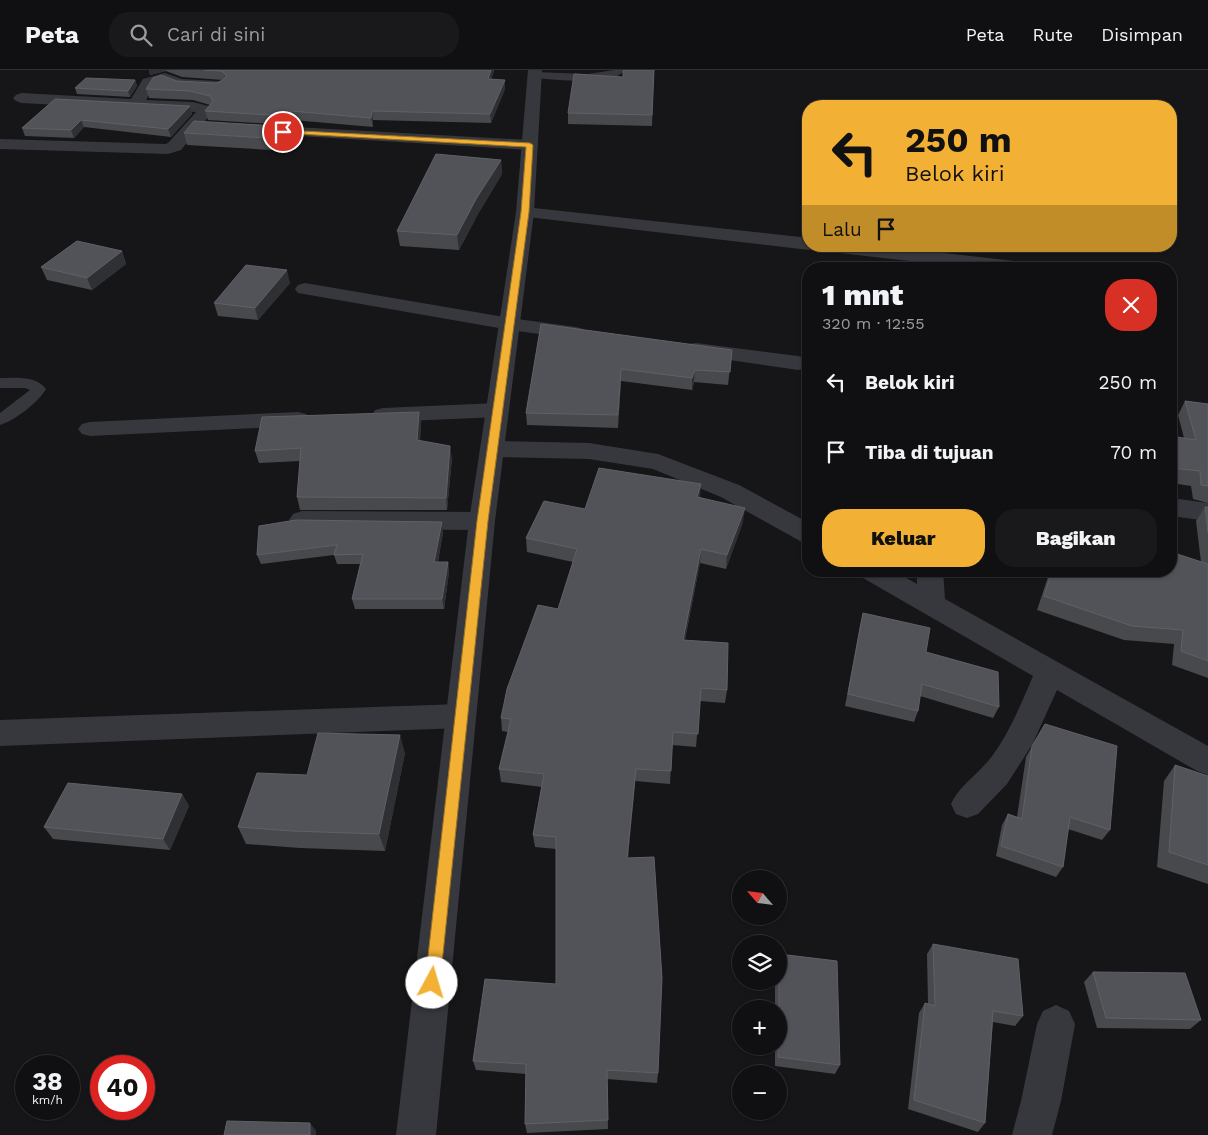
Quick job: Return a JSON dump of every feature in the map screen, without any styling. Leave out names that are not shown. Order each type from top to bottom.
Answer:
[{"type":"street","points":[[416,1135],[482,521],[525,212],[535,73]]},
{"type":"street","points":[[136,104],[148,82],[158,78],[171,78],[180,83],[219,85]]},
{"type":"street","points":[[0,144],[168,149],[200,127],[204,114],[204,109],[21,98]]},
{"type":"street","points":[[227,129],[530,145]]},
{"type":"street","points":[[525,212],[802,243]]},
{"type":"street","points":[[883,252],[970,262]]},
{"type":"street","points":[[305,289],[510,324],[597,335]]},
{"type":"street","points":[[674,346],[798,363]]},
{"type":"street","points":[[358,416],[498,410]]},
{"type":"street","points":[[90,429],[318,418]]},
{"type":"street","points":[[493,450],[589,451],[658,462],[730,491],[802,531]]},
{"type":"street","points":[[1177,508],[1208,512]]},
{"type":"street","points":[[302,520],[482,521]]},
{"type":"street","points":[[882,577],[1208,762]]},
{"type":"street","points":[[930,577],[930,605]]},
{"type":"street","points":[[967,804],[988,785],[1001,769],[1028,720],[1049,673]]},
{"type":"street","points":[[0,733],[460,716]]},
{"type":"street","points":[[1032,1135],[1041,1101],[1056,1024]]},
{"type":"lane","points":[[535,73],[594,76],[610,75],[618,72]]},
{"type":"lane","points":[[0,383],[28,383],[38,388],[37,392],[30,399],[0,420]]},
{"type":"building","points":[[204,70],[491,70],[488,79],[505,80],[490,114],[372,111],[371,118],[291,111],[287,116],[205,111],[213,101],[210,96],[190,91],[146,89],[153,78],[161,75],[177,81],[216,83],[227,76],[222,71]]},
{"type":"building","points":[[623,70],[654,70],[652,115],[568,113],[574,74],[623,77]]},
{"type":"building","points":[[86,78],[135,80],[128,91],[75,88]]},
{"type":"building","points":[[55,99],[190,106],[168,129],[81,120],[71,130],[22,128]]},
{"type":"building","points":[[194,121],[277,126],[268,138],[184,133]]},
{"type":"building","points":[[436,154],[501,160],[476,199],[457,235],[397,231]]},
{"type":"building","points":[[77,241],[122,251],[87,278],[41,267]]},
{"type":"building","points":[[246,265],[287,270],[255,308],[214,303]]},
{"type":"building","points":[[541,324],[732,350],[730,372],[695,370],[692,378],[621,369],[618,415],[526,413]]},
{"type":"building","points":[[1185,401],[1208,404],[1208,486],[1201,485],[1200,471],[1177,469],[1177,437],[1196,440]]},
{"type":"building","points":[[419,412],[417,440],[450,446],[446,498],[297,497],[301,448],[255,451],[262,417]]},
{"type":"building","points":[[599,468],[701,484],[697,497],[745,508],[727,555],[701,549],[683,640],[728,643],[727,690],[701,688],[698,734],[673,732],[671,771],[636,769],[627,858],[654,857],[662,978],[658,1073],[607,1070],[608,1120],[525,1124],[526,1064],[473,1061],[485,979],[556,984],[556,837],[533,835],[544,774],[499,769],[511,719],[501,718],[507,689],[538,605],[558,609],[577,549],[526,538],[544,501],[585,509]]},
{"type":"building","points":[[1205,507],[1208,507],[1208,532]]},
{"type":"building","points":[[296,520],[442,522],[434,562],[448,562],[442,599],[352,599],[363,554],[334,555],[337,545],[257,555],[259,526]]},
{"type":"building","points":[[1177,554],[1208,564],[1208,661],[1181,651],[1183,630],[1132,626],[1044,596],[1050,577],[1177,577]]},
{"type":"building","points":[[863,613],[930,628],[926,652],[998,672],[999,707],[922,684],[918,711],[848,694]]},
{"type":"building","points":[[1045,724],[1117,746],[1110,830],[1070,817],[1063,867],[1001,846],[1008,814],[1022,819],[1032,746]]},
{"type":"building","points":[[318,733],[400,735],[379,834],[238,827],[257,773],[307,775]]},
{"type":"building","points":[[1175,765],[1208,776],[1208,865],[1169,852]]},
{"type":"building","points":[[68,783],[182,794],[163,839],[44,827]]},
{"type":"building","points":[[933,944],[1018,959],[1023,1016],[993,1011],[985,1123],[914,1100],[925,1003],[935,1006]]},
{"type":"building","points":[[787,955],[837,961],[840,1065],[778,1057],[778,1055],[787,1055],[787,1000],[779,1000],[779,990],[787,990]]},
{"type":"building","points":[[1093,972],[1185,973],[1201,1020],[1106,1018]]},
{"type":"building","points":[[227,1121],[310,1123],[310,1135],[224,1135]]},
{"type":"route","points":[[283,132],[530,145],[525,212],[482,521],[432,983]]}]
